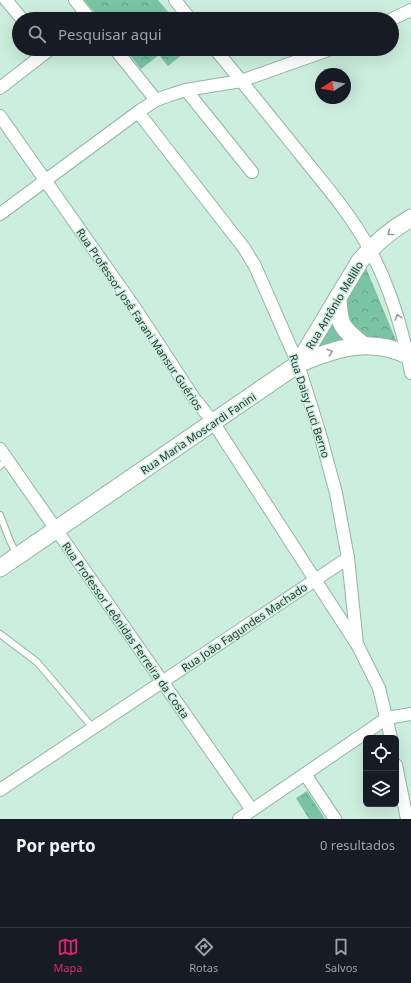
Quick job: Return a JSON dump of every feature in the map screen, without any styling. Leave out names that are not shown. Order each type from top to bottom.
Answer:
[{"type":"main road","name":"Rua Antônio Melillo","points":[[298,364],[352,273],[370,249],[411,218]]},
{"type":"main road","points":[[338,297],[339,313],[342,325],[349,334],[363,345]]},
{"type":"main road","name":"Rua Maria Moscardi Fanini","points":[[0,568],[298,364],[336,349],[363,345],[379,346],[409,356]]},
{"type":"street","points":[[6,0],[16,12]]},
{"type":"street","points":[[75,0],[84,12]]},
{"type":"street","points":[[174,0],[184,12]]},
{"type":"street","points":[[399,16],[411,10]]},
{"type":"street","points":[[0,88],[41,56]]},
{"type":"street","points":[[121,56],[156,100]]},
{"type":"street","points":[[221,56],[325,184],[370,249],[394,306],[409,356],[411,373]]},
{"type":"street","points":[[0,214],[156,100],[186,90],[241,80],[311,56]]},
{"type":"street","points":[[186,90],[252,172]]},
{"type":"street","name":"Rua Daisy Luci Berno","points":[[138,112],[244,248],[262,282],[298,364],[330,466],[348,558],[357,644],[379,688],[390,735]]},
{"type":"street","name":"Rua Professor José Farani Mansur Guérios","points":[[0,116],[135,308],[194,398],[213,422],[357,644]]},
{"type":"street","name":"Rua Professor Leônidas Ferreira da Costa","points":[[2,458],[56,530],[252,810]]},
{"type":"street","name":"Rua João Fagundes Machado","points":[[0,790],[348,558]]},
{"type":"street","points":[[238,819],[387,718],[411,714]]},
{"type":"street","points":[[397,771],[407,819]]},
{"type":"street","points":[[305,774],[335,819]]},
{"type":"lane","points":[[0,514],[10,541],[18,556]]},
{"type":"lane","points":[[0,634],[37,662],[93,728]]},
{"type":"green space","points":[[84,0],[158,0],[168,12],[94,12]]},
{"type":"green space","points":[[131,56],[158,56],[141,69]]},
{"type":"green space","points":[[160,56],[180,56],[168,66]]},
{"type":"green space","points":[[366,268],[398,345],[360,335],[347,319],[346,299]]},
{"type":"green space","points":[[331,319],[348,341],[310,352]]},
{"type":"green space","points":[[307,791],[325,819],[309,819],[296,798]]}]
